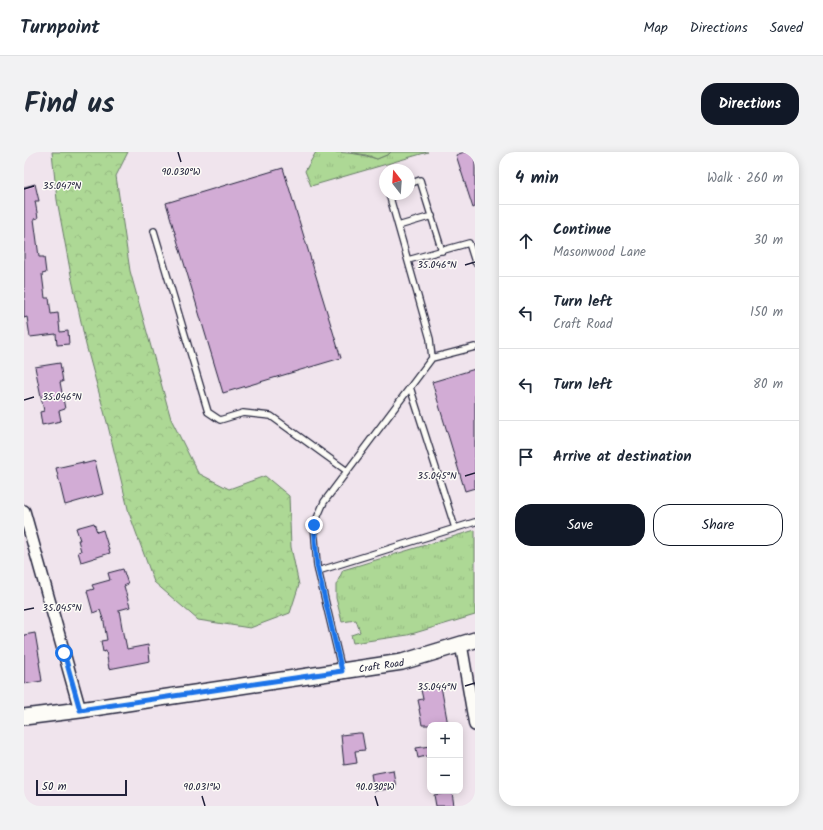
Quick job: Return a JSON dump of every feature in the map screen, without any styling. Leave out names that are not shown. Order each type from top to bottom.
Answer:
[{"type":"street","points":[[24,511],[80,710]]},
{"type":"street","points":[[468,642],[475,725]]},
{"type":"street","name":"Craft Road","points":[[24,717],[402,662],[468,642]]},
{"type":"lane","points":[[415,182],[420,180],[442,251]]},
{"type":"lane","points":[[391,200],[430,339],[432,358]]},
{"type":"lane","points":[[398,226],[432,216]]},
{"type":"lane","points":[[154,231],[208,412],[220,420],[243,413],[271,416],[347,471]]},
{"type":"lane","points":[[408,260],[469,243],[475,262]]},
{"type":"lane","points":[[342,671],[317,566],[314,525],[324,502],[432,358],[475,347]]},
{"type":"lane","points":[[410,387],[455,528]]},
{"type":"lane","points":[[318,571],[475,522]]},
{"type":"green space","points":[[52,152],[128,152],[116,176],[130,271],[171,419],[198,473],[229,489],[265,476],[289,496],[291,547],[299,585],[290,613],[250,628],[198,620],[154,582],[129,513],[108,426],[86,345],[57,200]]},
{"type":"green space","points":[[316,152],[339,152],[377,159],[391,152],[428,152],[387,164],[379,164],[379,166],[311,186],[305,171]]},
{"type":"green space","points":[[348,152],[391,152],[377,159],[366,155]]},
{"type":"green space","points":[[475,530],[475,615],[408,635],[353,643],[351,635],[360,632],[356,620],[342,622],[336,598],[336,585],[343,570]]},
{"type":"building","points":[[464,152],[475,152],[475,207],[473,208],[456,155]]},
{"type":"building","points":[[283,168],[341,358],[223,393],[166,203]]},
{"type":"building","points":[[35,184],[39,201],[35,201],[38,218],[34,219],[39,257],[44,257],[46,273],[42,274],[45,298],[49,298],[51,314],[58,313],[60,332],[68,331],[69,344],[57,345],[56,334],[30,337],[27,317],[24,318],[24,187]]},
{"type":"building","points":[[60,363],[63,382],[60,382],[65,409],[59,411],[61,421],[42,425],[40,412],[44,411],[35,367]]},
{"type":"building","points":[[475,369],[475,488],[465,491],[432,382]]},
{"type":"building","points":[[95,461],[103,494],[65,505],[56,468]]},
{"type":"building","points":[[94,523],[97,532],[103,530],[110,553],[81,562],[78,552],[81,551],[78,540],[80,540],[76,528]]},
{"type":"building","points":[[123,569],[128,584],[124,586],[130,607],[119,610],[124,639],[127,649],[148,645],[150,661],[109,669],[106,651],[103,652],[101,641],[107,640],[104,622],[100,610],[93,613],[87,591],[94,589],[92,585],[110,580],[108,573]]},
{"type":"building","points":[[35,633],[42,681],[24,684],[24,635]]},
{"type":"building","points":[[441,686],[447,722],[427,722],[427,725],[422,725],[418,700],[423,699],[421,690]]},
{"type":"building","points":[[362,733],[365,750],[355,751],[357,763],[344,765],[341,735]]},
{"type":"building","points":[[427,746],[427,756],[418,758],[416,748]]},
{"type":"building","points":[[393,770],[396,788],[374,791],[371,774]]},
{"type":"building","points":[[452,794],[454,806],[436,806],[434,795]]},
{"type":"route","points":[[64,653],[80,710],[342,671],[317,566],[314,525]]}]
